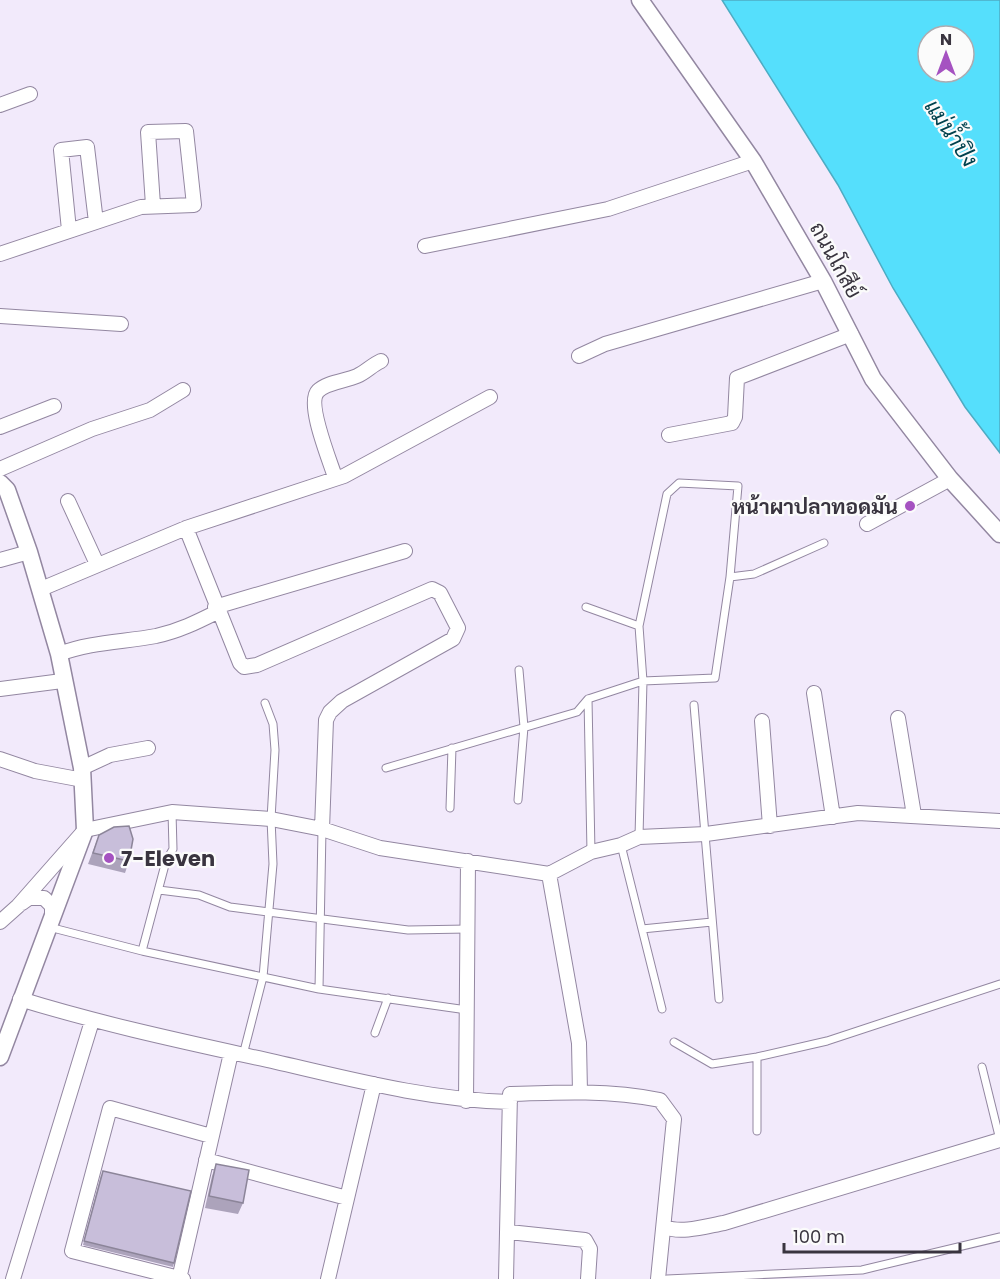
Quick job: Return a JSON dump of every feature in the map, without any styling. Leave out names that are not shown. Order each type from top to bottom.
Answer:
[{"type":"street","name":"ถนนโกสีย์","points":[[640,0],[753,161],[823,281],[873,380],[950,479],[1000,534]]},
{"type":"street","points":[[0,105],[30,94]]},
{"type":"street","points":[[0,254],[69,230],[153,205],[194,205],[186,130],[148,132],[153,205]]},
{"type":"street","points":[[69,230],[61,150],[87,147],[96,222]]},
{"type":"street","points":[[425,246],[608,209],[753,161]]},
{"type":"street","points":[[579,356],[605,344],[823,281]]},
{"type":"street","points":[[0,316],[121,324]]},
{"type":"street","points":[[669,435],[732,423],[735,417],[737,378],[850,334]]},
{"type":"street","points":[[335,477],[314,411],[314,396],[319,390],[358,375],[369,366],[381,361]]},
{"type":"street","points":[[0,469],[92,429],[150,410],[183,390]]},
{"type":"street","points":[[41,589],[186,528],[335,477],[344,476],[490,397]]},
{"type":"street","points":[[0,427],[54,406]]},
{"type":"street","points":[[867,524],[950,479]]},
{"type":"street","points":[[0,1057],[85,830],[82,774],[59,654],[29,552],[2,489]]},
{"type":"street","points":[[68,501],[97,564]]},
{"type":"street","points":[[186,528],[216,609],[240,663],[244,667],[257,665],[432,589],[440,593],[458,628],[453,639],[342,701],[330,712],[326,720],[322,829]]},
{"type":"street","points":[[59,654],[75,648],[157,636],[185,628],[216,609],[286,584],[342,571],[405,551]]},
{"type":"street","points":[[0,560],[29,552]]},
{"type":"street","points":[[0,689],[63,681]]},
{"type":"street","points":[[814,693],[833,817]]},
{"type":"street","points":[[898,718],[914,815]]},
{"type":"street","points":[[762,721],[770,826]]},
{"type":"street","points":[[0,759],[34,771],[82,774],[110,755],[148,748]]},
{"type":"street","points":[[18,906],[85,830],[172,812],[271,819],[322,829],[380,848],[549,874],[591,852],[621,845],[639,837],[706,834],[858,813],[1000,821]]},
{"type":"street","points":[[466,1101],[468,861]]},
{"type":"street","points":[[549,874],[579,1042],[580,1092]]},
{"type":"street","points":[[0,922],[29,898],[38,896],[49,902],[50,920]]},
{"type":"street","points":[[20,999],[92,1021],[374,1084],[466,1101],[510,1102]]},
{"type":"street","points":[[13,1279],[92,1021]]},
{"type":"street","points":[[211,1136],[110,1108],[72,1251],[180,1279],[211,1136],[237,1054]]},
{"type":"street","points":[[328,1279],[374,1084]]},
{"type":"street","points":[[506,1279],[509,1232],[510,1094],[580,1092],[624,1093],[660,1100],[674,1119],[666,1227],[658,1279]]},
{"type":"street","points":[[666,1227],[671,1229],[696,1228],[724,1223],[1000,1140]]},
{"type":"street","points":[[206,1160],[347,1198]]},
{"type":"street","points":[[509,1232],[585,1240],[590,1249],[588,1279]]},
{"type":"lane","points":[[386,768],[577,712],[588,699],[643,681],[715,678],[730,577],[738,486],[680,483],[667,494],[639,626],[643,681],[639,837]]},
{"type":"lane","points":[[730,577],[754,574],[824,543]]},
{"type":"lane","points":[[586,607],[639,626]]},
{"type":"lane","points":[[518,800],[524,727],[519,670]]},
{"type":"lane","points":[[588,699],[591,852]]},
{"type":"lane","points":[[237,1054],[263,977],[270,911],[273,864],[271,819],[275,750],[273,724],[265,703]]},
{"type":"lane","points":[[694,705],[719,999]]},
{"type":"lane","points":[[450,808],[452,748]]},
{"type":"lane","points":[[142,951],[166,861],[173,849],[172,812]]},
{"type":"lane","points":[[319,989],[322,829]]},
{"type":"lane","points":[[621,845],[662,1009]]},
{"type":"lane","points":[[159,890],[199,895],[230,907],[408,930],[468,929]]},
{"type":"lane","points":[[50,920],[142,951],[319,989],[467,1010]]},
{"type":"lane","points":[[642,929],[712,922]]},
{"type":"lane","points":[[674,1042],[712,1064],[758,1057],[827,1041],[1000,984]]},
{"type":"lane","points":[[375,1033],[388,998]]},
{"type":"lane","points":[[757,1131],[758,1057]]},
{"type":"lane","points":[[982,1067],[1000,1140]]},
{"type":"lane","points":[[667,1279],[862,1270],[1000,1238]]},
{"type":"water","name":"แม่น้ำปิง","points":[[722,0],[1000,0],[1000,453],[965,407],[893,288],[838,185]]},
{"type":"building","points":[[129,826],[133,839],[129,861],[93,853],[99,835],[114,827]]},
{"type":"building","points":[[216,1164],[249,1170],[243,1203],[209,1196]]},
{"type":"building","points":[[103,1171],[191,1191],[174,1263],[84,1241]]},
{"type":"place","name":"หน้าผาปลาทอดมัน","points":[[910,506]]},
{"type":"place","name":"7-Eleven","points":[[109,858]]}]
